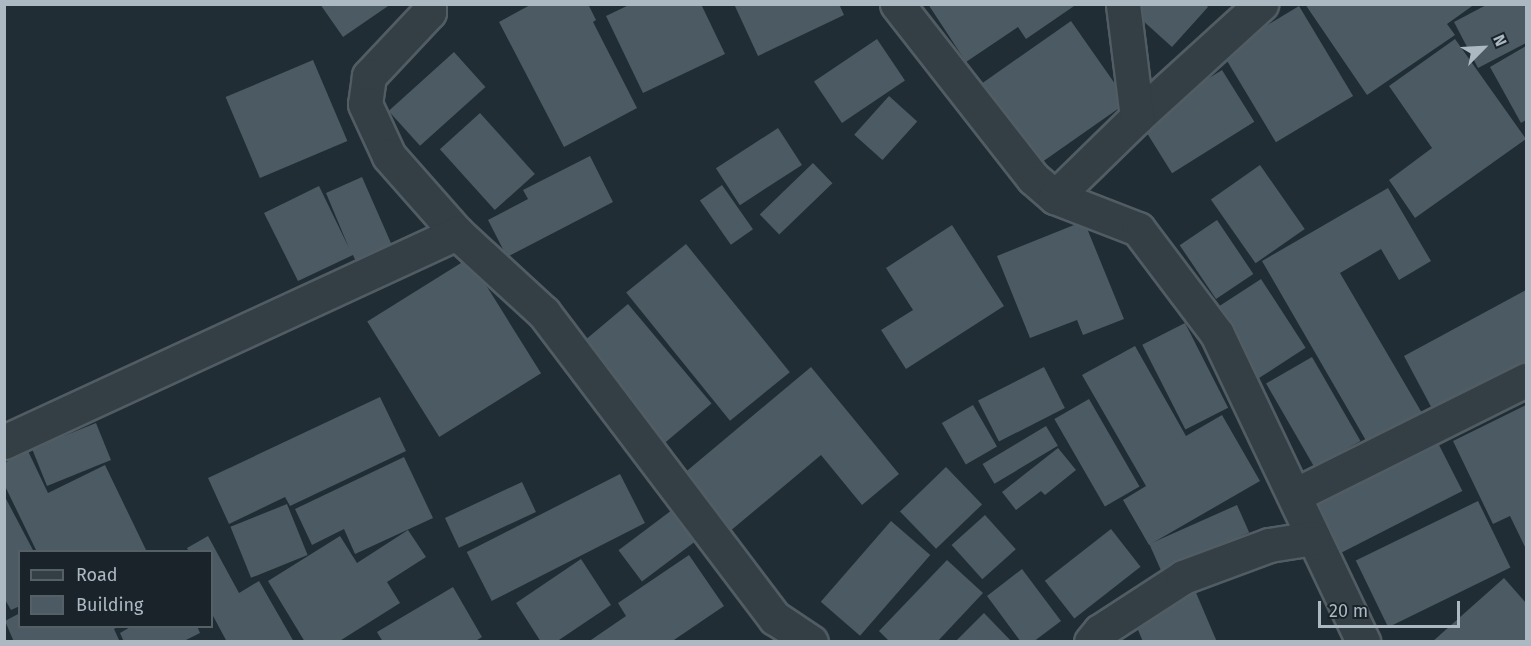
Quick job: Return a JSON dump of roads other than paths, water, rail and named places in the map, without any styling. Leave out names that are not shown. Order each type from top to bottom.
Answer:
[{"type":"street","points":[[429,4],[429,12],[369,76],[365,104],[389,156],[457,233],[544,313],[775,618],[811,642]]},
{"type":"street","points":[[897,4],[1033,177],[1054,197],[1138,229],[1217,334],[1363,642]]},
{"type":"street","points":[[1123,4],[1137,117]]},
{"type":"street","points":[[1054,197],[1137,117],[1261,4]]},
{"type":"street","points":[[4,442],[457,233]]},
{"type":"street","points":[[1295,495],[1527,380]]},
{"type":"street","points":[[1091,642],[1100,631],[1183,577],[1269,545],[1313,538]]}]
